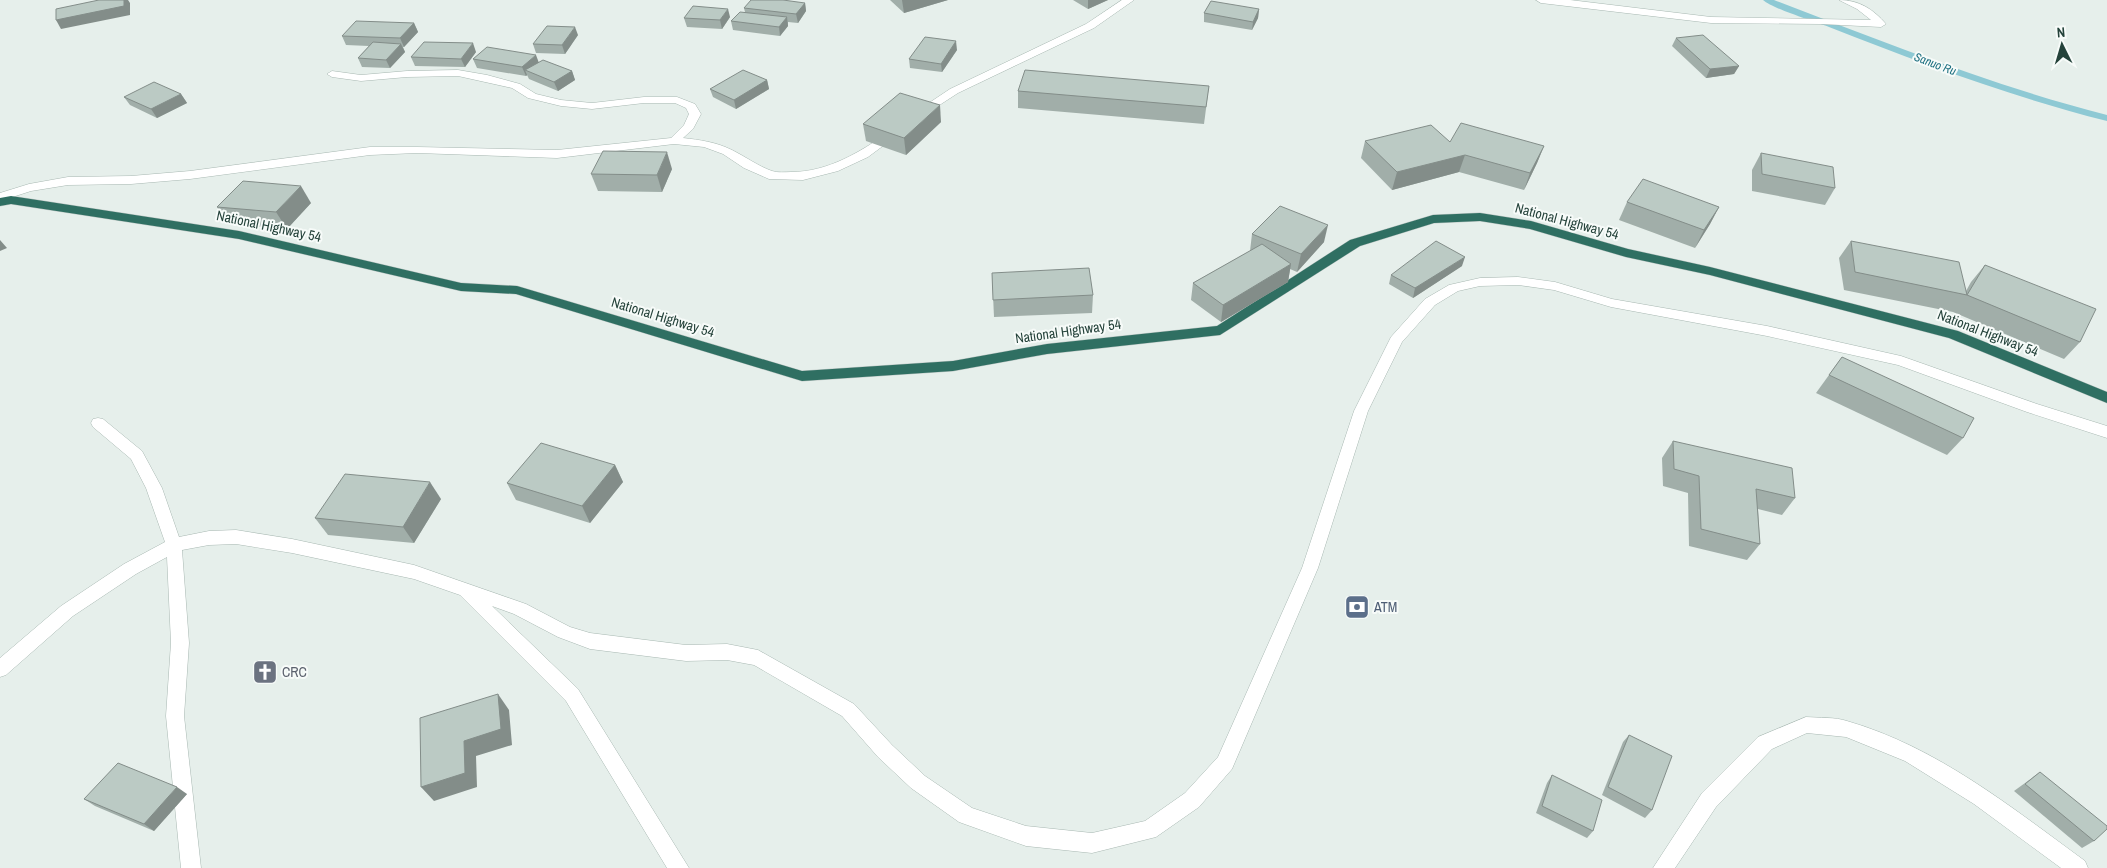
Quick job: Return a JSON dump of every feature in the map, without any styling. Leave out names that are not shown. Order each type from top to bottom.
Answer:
[{"type":"highway","name":"National Highway 54","points":[[0,202],[11,200],[239,235],[461,287],[517,290],[802,376],[953,366],[1048,348],[1220,330],[1355,243],[1434,220],[1480,217],[1531,225],[1626,253],[1710,271],[1953,334],[2107,398]]},
{"type":"street","points":[[0,197],[29,188],[68,181],[131,180],[370,151],[557,154],[674,141],[706,144],[727,152],[748,165],[773,176],[803,176],[834,168],[864,155],[905,124],[954,91],[1090,26],[1128,0]]},
{"type":"street","points":[[1541,0],[1711,20],[1821,21],[1881,24],[1861,7],[1844,0]]},
{"type":"street","points":[[332,74],[362,78],[407,74],[458,73],[516,86],[532,96],[561,103],[584,105],[644,100],[677,100],[691,106],[695,114],[689,127],[674,141]]},
{"type":"street","points":[[0,669],[67,611],[130,569],[174,545],[209,538],[236,537],[292,546],[414,572],[520,609],[564,632],[590,641],[686,653],[727,652],[758,658],[848,710],[885,751],[918,782],[966,815],[1026,836],[1092,843],[1149,830],[1192,800],[1224,763],[1310,568],[1361,411],[1396,340],[1430,302],[1454,288],[1489,282],[1518,281],[1554,286],[1611,304],[1768,331],[1902,361],[2032,408],[2107,432]]},
{"type":"street","points":[[98,423],[137,456],[154,488],[174,545],[180,644],[175,716],[191,868]]},
{"type":"street","points":[[466,591],[572,695],[642,811],[680,868]]},
{"type":"street","points":[[1663,868],[1710,800],[1765,743],[1806,725],[1846,729],[1912,755],[1981,797],[2078,868]]},
{"type":"building","points":[[99,0],[124,0],[124,6],[56,20],[56,9]]},
{"type":"building","points":[[751,0],[783,0],[805,3],[796,14],[744,8]]},
{"type":"building","points":[[1211,1],[1259,9],[1253,22],[1204,13]]},
{"type":"building","points":[[693,6],[728,9],[720,20],[684,18]]},
{"type":"building","points":[[740,12],[787,17],[779,27],[731,21]]},
{"type":"building","points":[[356,21],[414,23],[400,38],[342,36]]},
{"type":"building","points":[[547,26],[575,27],[562,45],[533,44]]},
{"type":"building","points":[[1703,35],[1739,66],[1710,69],[1676,38]]},
{"type":"building","points":[[925,37],[956,41],[941,64],[909,59]]},
{"type":"building","points":[[373,42],[401,44],[386,60],[358,58]]},
{"type":"building","points":[[424,42],[473,43],[461,59],[411,57]]},
{"type":"building","points":[[487,47],[536,55],[522,67],[473,59]]},
{"type":"building","points":[[543,60],[572,71],[554,82],[525,70]]},
{"type":"building","points":[[743,70],[767,80],[734,100],[710,89]]},
{"type":"building","points":[[1025,70],[1209,86],[1206,107],[1018,91]]},
{"type":"building","points":[[154,82],[181,94],[151,109],[124,97]]},
{"type":"building","points":[[900,93],[940,105],[904,138],[863,124]]},
{"type":"building","points":[[1461,123],[1544,146],[1530,173],[1465,155],[1397,172],[1365,141],[1431,125],[1450,142]]},
{"type":"building","points":[[603,151],[667,152],[657,175],[591,174]]},
{"type":"building","points":[[1761,153],[1833,167],[1835,188],[1762,174]]},
{"type":"building","points":[[1643,179],[1719,207],[1704,230],[1627,202]]},
{"type":"building","points":[[243,181],[301,186],[276,212],[217,207]]},
{"type":"building","points":[[1280,206],[1328,225],[1301,254],[1252,234]]},
{"type":"building","points":[[1436,241],[1465,257],[1415,288],[1391,275]]},
{"type":"building","points":[[1851,241],[1959,262],[1967,295],[1855,272]]},
{"type":"building","points":[[1262,244],[1291,264],[1223,305],[1193,283]]},
{"type":"building","points":[[1985,265],[2096,309],[2080,342],[1967,295]]},
{"type":"building","points":[[1089,268],[1093,295],[993,300],[992,273]]},
{"type":"building","points":[[1842,357],[1974,418],[1963,438],[1829,375]]},
{"type":"building","points":[[1673,441],[1792,468],[1795,498],[1756,489],[1760,544],[1701,529],[1699,476],[1674,469]]},
{"type":"building","points":[[541,443],[615,465],[582,506],[507,483]]},
{"type":"building","points":[[345,474],[430,482],[403,527],[315,518]]},
{"type":"building","points":[[498,694],[501,729],[464,741],[465,773],[421,787],[420,718]]},
{"type":"building","points":[[1629,735],[1672,756],[1652,810],[1608,787]]},
{"type":"building","points":[[118,763],[177,787],[144,824],[84,799]]},
{"type":"building","points":[[2040,772],[2107,826],[2107,829],[2094,841],[2025,784]]},
{"type":"building","points":[[1552,775],[1602,800],[1593,831],[1542,806]]},
{"type":"waterway","name":"Sanuo Ru","points":[[1767,0],[1978,80],[2063,107],[2107,118]]},
{"type":"place","name":"ATM","points":[[1357,607]]},
{"type":"place","name":"CRC","points":[[265,672]]}]
